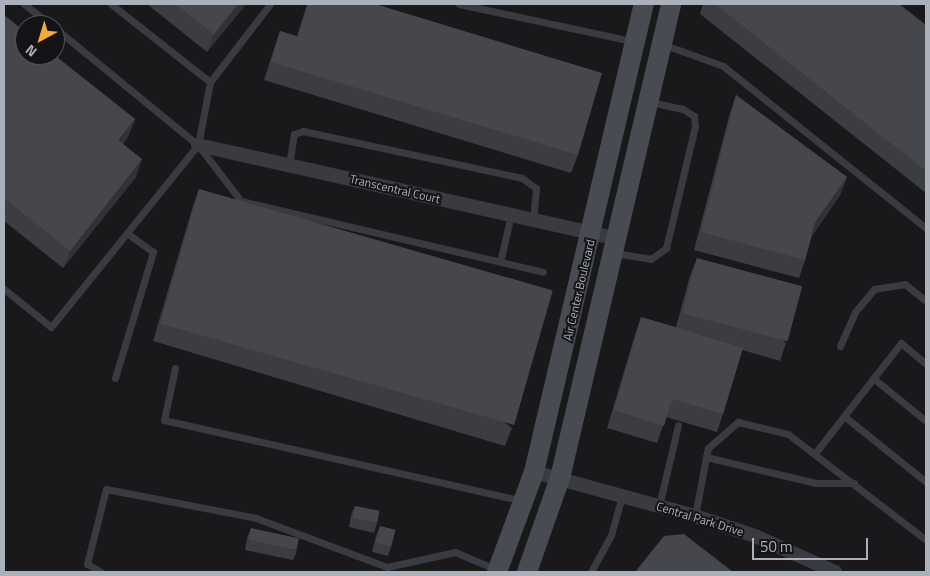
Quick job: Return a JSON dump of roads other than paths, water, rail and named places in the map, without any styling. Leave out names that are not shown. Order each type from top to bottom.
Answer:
[{"type":"street","name":"Air Center Boulevard","points":[[498,571],[534,472],[592,233],[644,4]]},
{"type":"street","name":"Air Center Boulevard","points":[[526,572],[560,478],[616,246],[671,4]]},
{"type":"street","points":[[635,42],[662,44]]},
{"type":"street","name":"Transcentral Court","points":[[198,145],[592,233],[616,246]]},
{"type":"street","name":"Central Park Drive","points":[[534,472],[695,516],[755,536],[835,572]]},
{"type":"lane","points":[[24,4],[38,15]]},
{"type":"lane","points":[[111,4],[210,82]]},
{"type":"lane","points":[[4,289],[51,327],[198,145],[210,82],[270,4]]},
{"type":"lane","points":[[459,4],[635,42]]},
{"type":"lane","points":[[65,36],[198,145],[241,201],[542,272]]},
{"type":"lane","points":[[662,44],[723,66],[926,228]]},
{"type":"lane","points":[[616,246],[651,259],[660,256],[690,145],[694,116],[649,102]]},
{"type":"lane","points":[[289,165],[294,134],[303,131],[522,178],[536,188],[533,220]]},
{"type":"lane","points":[[500,262],[511,215]]},
{"type":"lane","points":[[115,378],[153,252],[127,232]]},
{"type":"lane","points":[[840,346],[855,312],[874,289],[905,284],[926,301]]},
{"type":"lane","points":[[816,452],[901,343],[926,364]]},
{"type":"lane","points":[[175,368],[164,420],[524,502]]},
{"type":"lane","points":[[873,378],[926,421]]},
{"type":"lane","points":[[844,416],[926,482]]},
{"type":"lane","points":[[695,516],[708,448],[738,422],[788,434],[816,452],[926,540]]},
{"type":"lane","points":[[659,506],[678,425]]},
{"type":"lane","points":[[706,457],[816,483],[855,483]]},
{"type":"lane","points":[[100,572],[87,564],[106,489],[256,518],[387,567],[455,552],[498,571]]},
{"type":"lane","points":[[591,572],[611,535],[622,496]]}]
